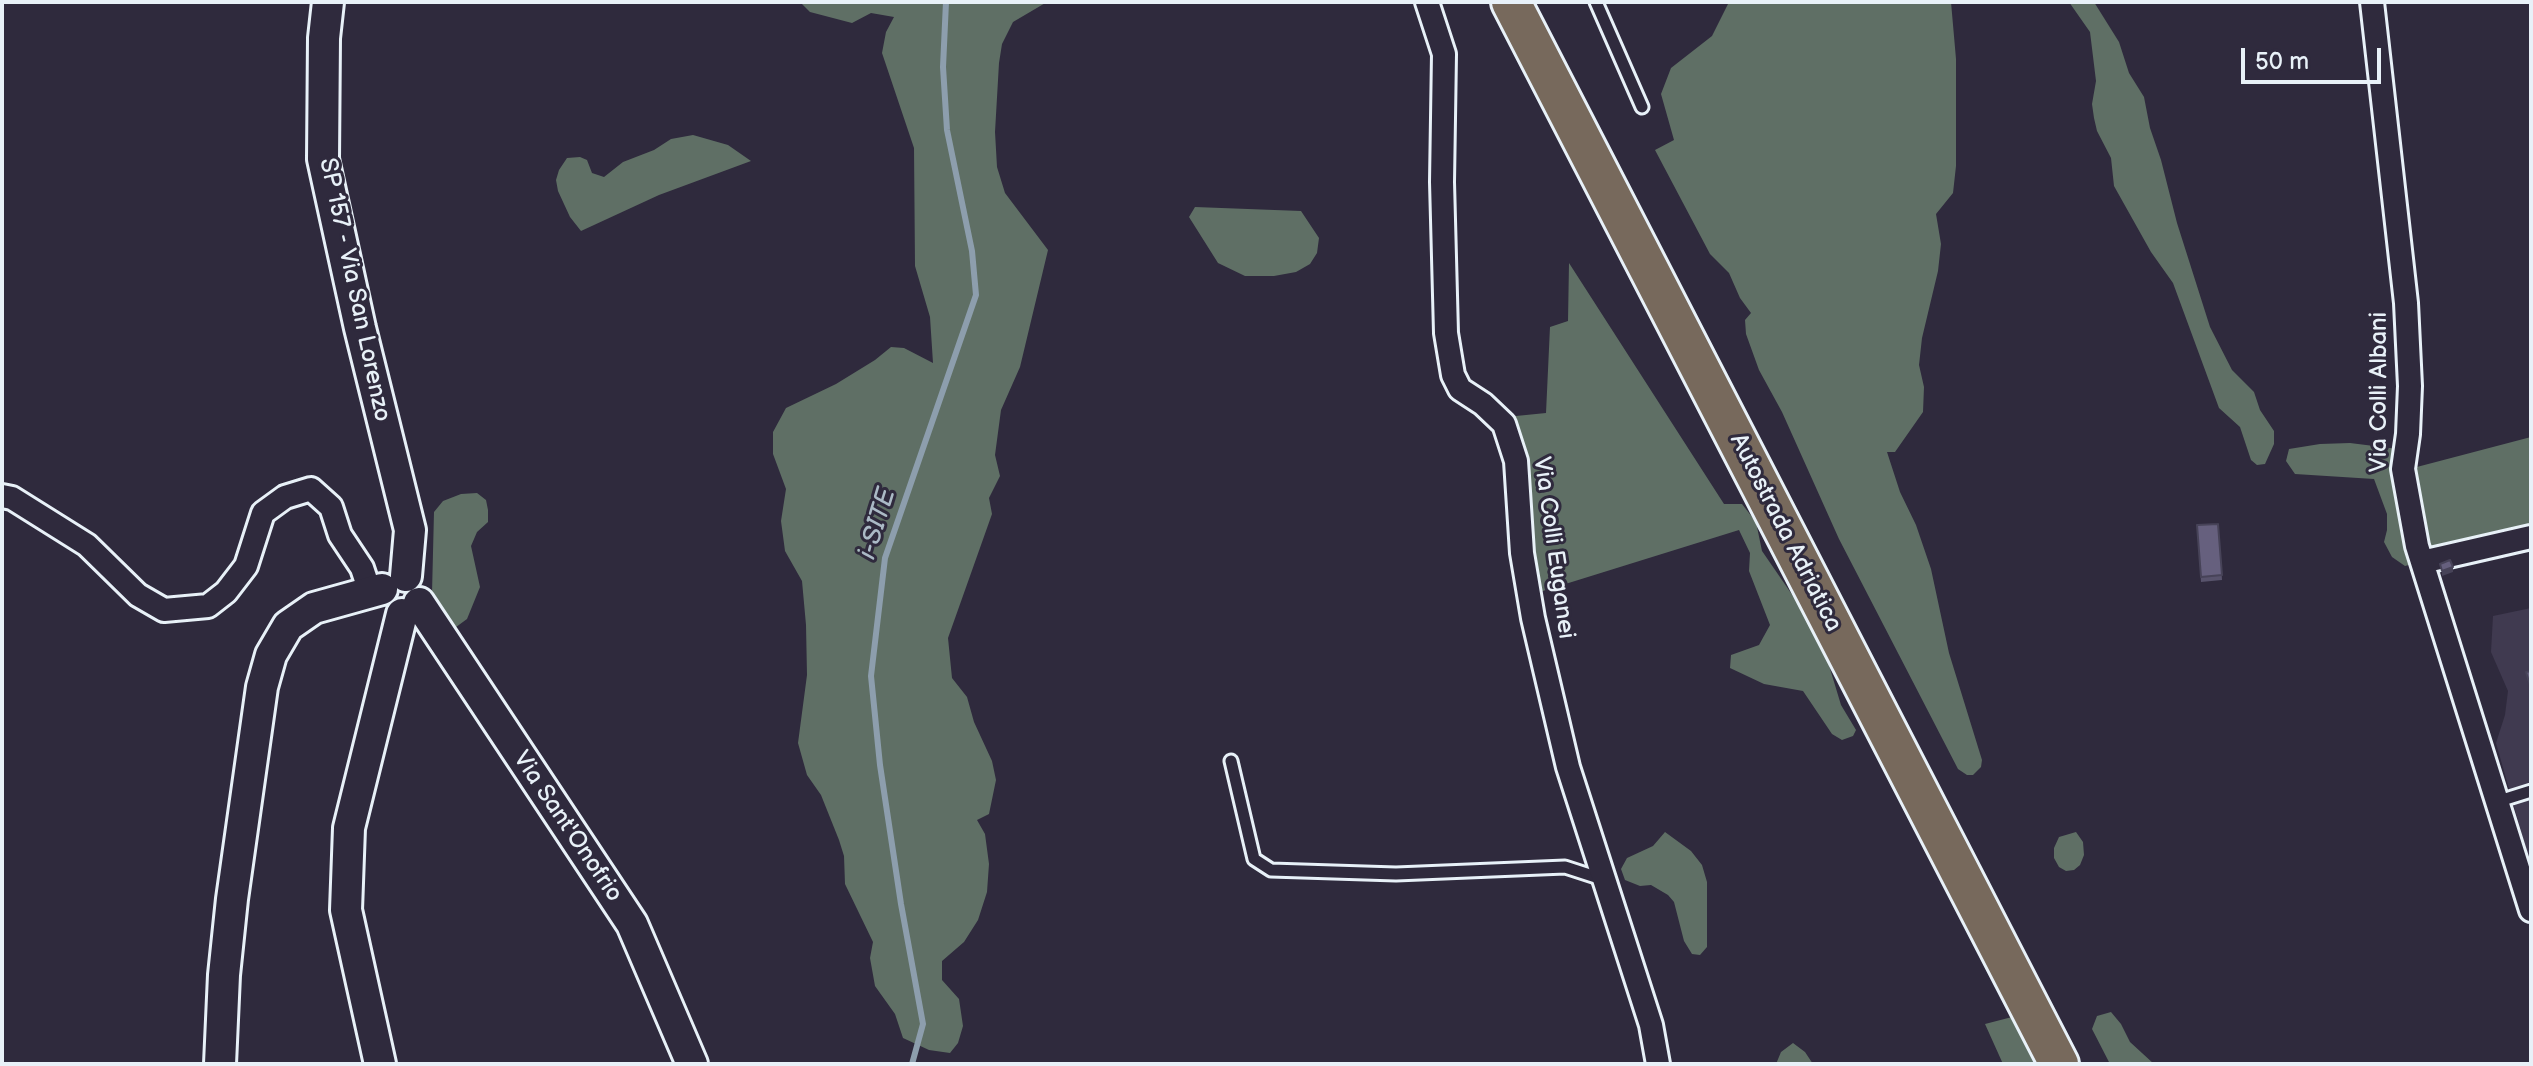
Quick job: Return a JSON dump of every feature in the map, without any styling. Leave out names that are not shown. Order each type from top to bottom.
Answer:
[{"type":"highway","name":"Autostrada Adriatica","points":[[1511,2],[2059,1064]]},
{"type":"highway","name":"Autostrada Adriatica","points":[[1541,2],[2088,1064]]},
{"type":"street","name":"SP 157 - Via San Lorenzo","points":[[328,2],[324,38],[323,159],[360,328],[410,530],[349,828],[346,910],[380,1064]]},
{"type":"street","name":"Via Colli Euganei","points":[[1427,2],[1444,54],[1442,182],[1446,333],[1453,375],[1460,389],[1483,404],[1504,424],[1516,461],[1522,553],[1533,618],[1568,767],[1651,1025],[1658,1064]]},
{"type":"street","name":"Via Colli Albani","points":[[2372,2],[2406,303],[2410,386],[2403,469],[2422,562],[2531,910]]},
{"type":"street","points":[[2,496],[12,498],[87,545],[138,595],[164,610],[208,606],[226,592],[246,566],[263,513],[285,497],[311,489],[331,507],[340,535],[362,568],[396,595]]},
{"type":"street","points":[[2422,562],[2531,537]]},
{"type":"street","points":[[220,1064],[224,975],[232,899],[260,700],[271,655],[288,626],[314,608],[396,595]]},
{"type":"street","name":"Via Sant'Onofrio","points":[[396,595],[632,924],[692,1064]]},
{"type":"lane","points":[[1596,2],[1642,107]]},
{"type":"lane","points":[[1231,761],[1254,859],[1271,870],[1396,874],[1565,867],[1605,880]]},
{"type":"lane","points":[[2496,802],[2531,791]]},
{"type":"shaded area","points":[[2531,608],[2531,866],[2496,743],[2505,715],[2508,691],[2491,652],[2493,616]]},
{"type":"green space","points":[[800,2],[1047,2],[1013,22],[1002,44],[999,63],[995,132],[997,167],[1005,193],[1048,250],[1020,367],[1001,410],[995,455],[1000,476],[989,498],[992,514],[948,638],[952,678],[967,697],[974,722],[992,761],[996,780],[989,814],[977,820],[985,834],[989,864],[987,892],[978,920],[964,942],[942,961],[942,980],[959,999],[963,1026],[958,1043],[950,1053],[929,1050],[903,1038],[895,1014],[875,986],[870,958],[873,942],[845,884],[844,856],[839,840],[821,795],[807,775],[798,743],[807,675],[806,625],[802,581],[785,551],[781,521],[786,489],[773,454],[773,432],[786,408],[836,384],[891,347],[904,348],[933,363],[930,317],[915,266],[914,148],[882,53],[886,32],[894,17],[871,13],[852,23],[810,12]]},
{"type":"green space","points":[[1729,2],[1951,2],[1956,59],[1956,166],[1953,193],[1936,214],[1941,244],[1938,271],[1922,338],[1919,365],[1924,387],[1923,412],[1895,452],[1887,452],[1931,569],[1949,653],[1982,760],[1981,767],[1973,775],[1958,769],[1839,539],[1782,412],[1759,370],[1746,334],[1745,320],[1751,313],[1740,298],[1729,273],[1710,254],[1655,150],[1674,140],[1661,94],[1671,68],[1712,36]]},
{"type":"green space","points":[[2069,2],[2094,2],[2119,42],[2129,73],[2144,97],[2177,223],[2210,327],[2232,370],[2254,392],[2260,410],[2274,431],[2274,444],[2265,464],[2257,465],[2251,460],[2240,427],[2219,408],[2173,283],[2151,252],[2114,186],[2111,158],[2094,118],[2092,104],[2096,81],[2090,32]]},
{"type":"green space","points":[[693,135],[728,145],[751,161],[659,195],[581,231],[570,217],[556,180],[567,158],[587,160],[592,173],[604,177],[623,162],[654,150],[671,139]]},
{"type":"green space","points":[[1195,207],[1301,211],[1319,238],[1317,253],[1310,264],[1296,272],[1245,276],[1218,263],[1189,217]]},
{"type":"green space","points":[[1569,263],[1724,504],[1742,504],[1756,522],[1762,551],[1804,612],[1825,652],[1841,705],[1856,730],[1853,736],[1842,740],[1832,734],[1803,691],[1764,684],[1730,668],[1731,655],[1759,645],[1770,625],[1749,571],[1750,553],[1739,530],[1530,595],[1503,410],[1516,416],[1546,413],[1550,327],[1568,321]]},
{"type":"green space","points":[[2531,437],[2531,534],[2405,566],[2392,557],[2384,542],[2387,514],[2374,479],[2295,474],[2286,461],[2289,449],[2350,443],[2398,449],[2413,468]]},
{"type":"green space","points":[[477,493],[486,500],[488,510],[488,522],[477,532],[471,546],[480,587],[467,619],[452,630],[432,593],[434,512],[443,501],[461,494]]},
{"type":"green space","points":[[1665,832],[1691,851],[1702,865],[1707,882],[1707,947],[1700,955],[1692,954],[1684,941],[1674,902],[1668,895],[1651,885],[1640,886],[1625,880],[1621,869],[1627,858],[1653,846]]},
{"type":"green space","points":[[2076,832],[2083,842],[2084,855],[2080,865],[2066,871],[2059,867],[2054,858],[2054,848],[2059,837]]},
{"type":"green space","points":[[2111,1012],[2130,1042],[2154,1064],[2110,1064],[2092,1029],[2097,1016]]},
{"type":"green space","points":[[2012,1017],[2036,1064],[2003,1064],[1985,1024]]},
{"type":"green space","points":[[1793,1043],[1805,1052],[1813,1064],[1776,1064],[1781,1052]]},
{"type":"building","points":[[2218,524],[2222,575],[2201,577],[2197,525]]},
{"type":"building","points":[[2450,560],[2453,567],[2442,571],[2440,564]]},
{"type":"building","points":[[2531,671],[2531,688],[2526,672]]},
{"type":"waterway","name":"i-SITE","points":[[912,1064],[923,1024],[880,765],[871,676],[885,558],[976,295],[972,251],[947,130],[943,67],[946,2]]}]
